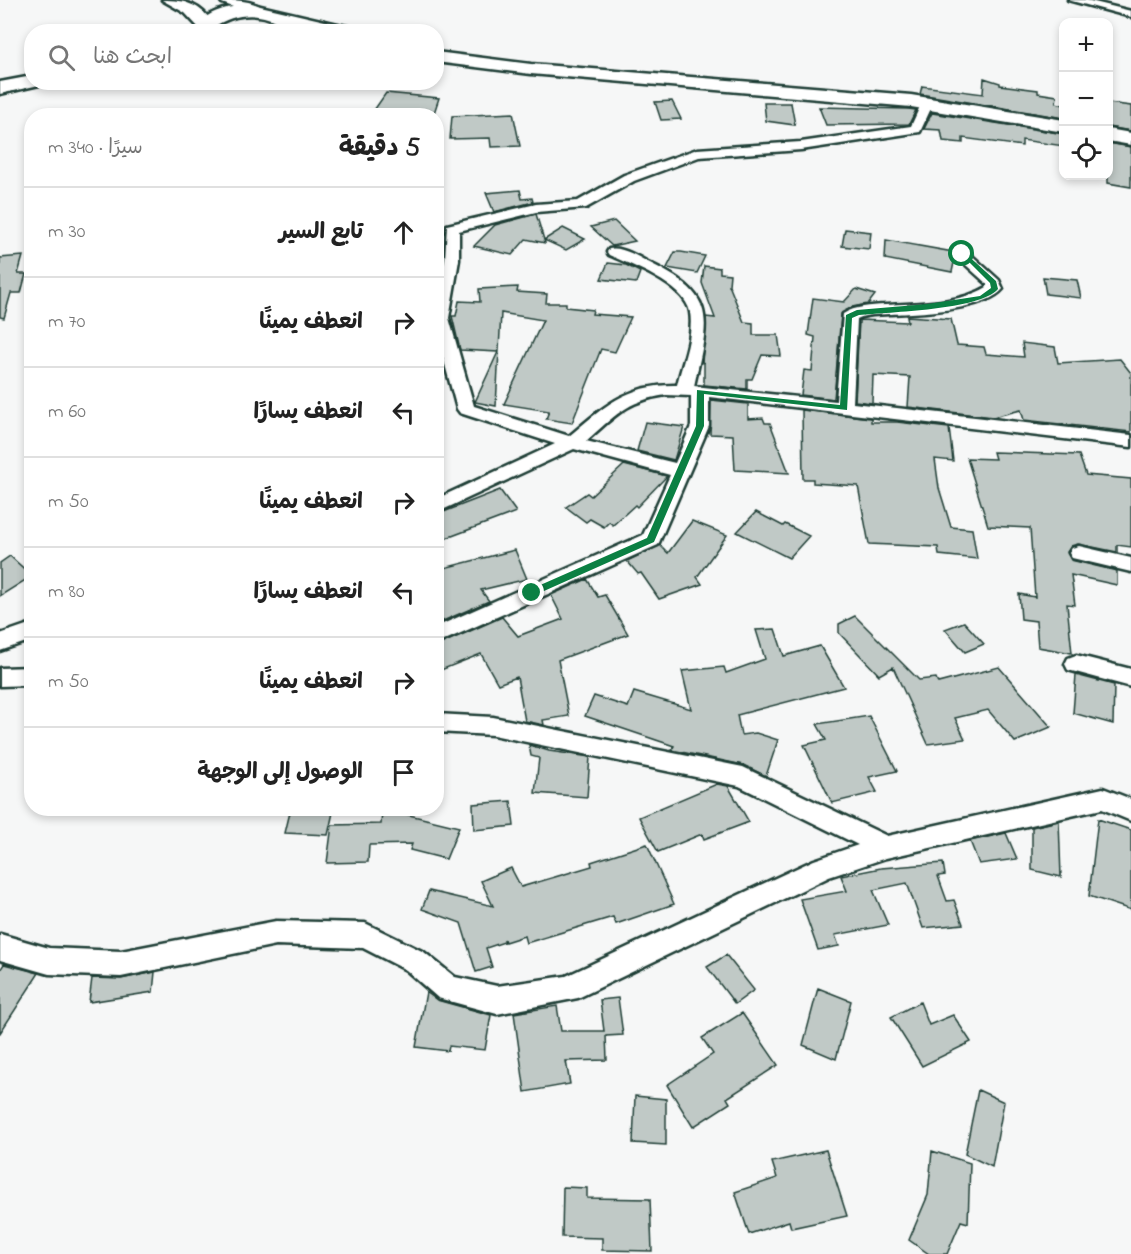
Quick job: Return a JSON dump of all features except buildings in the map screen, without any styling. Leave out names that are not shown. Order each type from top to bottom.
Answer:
[{"type":"main road","points":[[170,0],[191,9],[200,24]]},
{"type":"main road","points":[[228,0],[258,11],[282,24]]},
{"type":"main road","points":[[212,24],[226,14],[258,11]]},
{"type":"main road","points":[[444,58],[531,69],[928,102],[1059,125]]},
{"type":"main road","points":[[0,88],[24,83]]},
{"type":"main road","points":[[1113,136],[1131,139]]},
{"type":"street","points":[[1073,0],[1131,14]]},
{"type":"street","points":[[444,302],[452,260],[452,228],[536,208],[581,205],[629,178],[697,153],[801,146],[916,129],[928,102]]},
{"type":"street","points":[[444,632],[651,540],[700,426],[692,391],[698,319],[692,299],[657,272],[614,252]]},
{"type":"street","points":[[844,408],[849,317],[857,312],[928,307],[982,297],[995,289],[994,283],[962,254]]},
{"type":"street","points":[[444,329],[466,409],[572,443],[680,471]]},
{"type":"street","points":[[444,503],[572,443],[621,402],[666,390],[692,391],[1131,441]]},
{"type":"street","points":[[1079,553],[1131,565]]},
{"type":"street","points":[[0,643],[24,634]]},
{"type":"street","points":[[1076,664],[1131,678]]},
{"type":"street","points":[[0,677],[24,676]]},
{"type":"street","points":[[444,723],[493,726],[743,777],[886,847]]},
{"type":"street","points":[[0,947],[49,961],[121,964],[276,933],[365,936],[415,961],[448,989],[497,1000],[568,989],[823,868],[886,847],[1103,798],[1131,810]]},
{"type":"route","points":[[532,593],[651,540],[700,426],[700,391],[844,408],[846,322],[849,317],[857,312],[928,307],[982,297],[995,289],[994,283],[962,254]]}]
